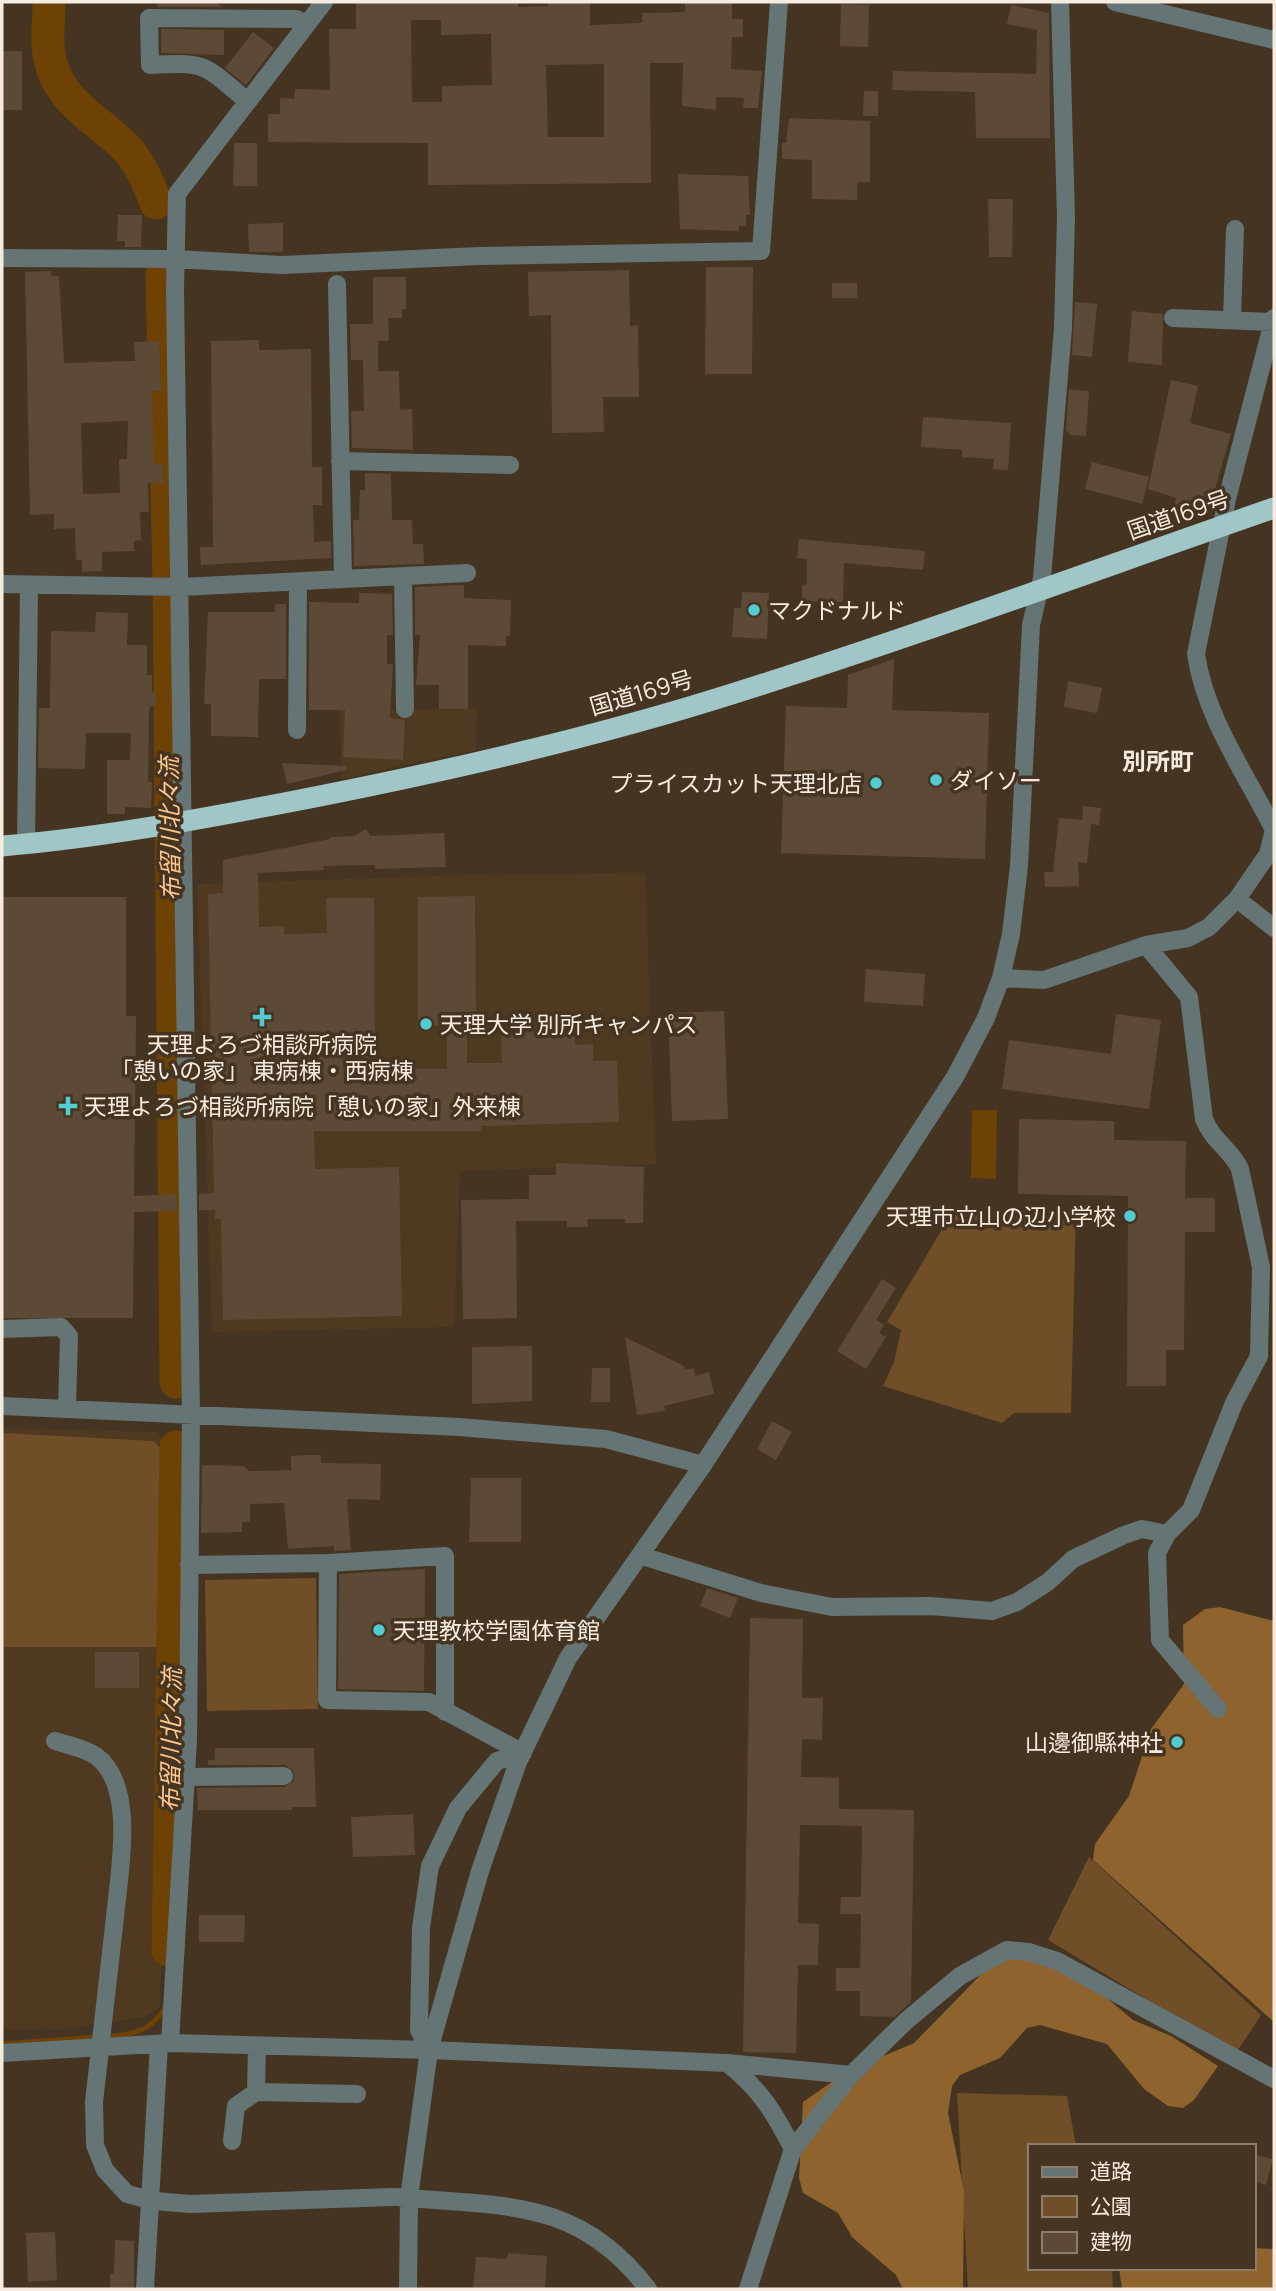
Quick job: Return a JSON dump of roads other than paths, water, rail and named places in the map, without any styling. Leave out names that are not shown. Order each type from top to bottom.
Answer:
[{"type":"highway","name":"国道169号","points":[[2,846],[176,824],[404,780],[612,729],[734,694],[1274,508]]},
{"type":"street","points":[[145,2289],[186,1777],[189,1565],[173,586],[177,194],[246,100],[324,2]]},
{"type":"street","points":[[2,258],[176,259],[282,265],[479,256],[761,251],[779,2]]},
{"type":"street","points":[[408,2289],[401,2198],[429,2050],[480,1871],[523,1752],[568,1658],[642,1556],[703,1465],[955,1077],[986,1018],[1001,978],[1011,934],[1019,866],[1031,625],[1040,590],[1063,314],[1066,218],[1060,2]]},
{"type":"street","points":[[1115,2],[1274,40]]},
{"type":"street","points":[[246,100],[208,68],[194,63],[150,65],[149,18],[297,19],[304,26]]},
{"type":"street","points":[[1232,319],[1235,229]]},
{"type":"street","points":[[337,284],[343,579]]},
{"type":"street","points":[[1001,978],[1044,980],[1146,945],[1188,938],[1209,928],[1237,899],[1268,854],[1273,825],[1218,722],[1200,677],[1196,654],[1222,526],[1273,320],[1173,318]]},
{"type":"street","points":[[340,461],[510,465]]},
{"type":"street","points":[[2,584],[173,586],[298,583],[467,573]]},
{"type":"street","points":[[404,576],[404,709]]},
{"type":"street","points":[[297,730],[298,583]]},
{"type":"street","points":[[26,844],[29,585]]},
{"type":"street","points":[[1237,899],[1274,928]]},
{"type":"street","points":[[1146,945],[1189,997],[1204,1119],[1211,1137],[1235,1157],[1240,1169],[1261,1267],[1266,1354],[1234,1403],[1191,1510],[1167,1534],[1157,1553],[1160,1640],[1218,1709]]},
{"type":"street","points":[[2,1329],[61,1327],[69,1336],[67,1408]]},
{"type":"street","points":[[2,1406],[459,1427],[606,1439],[703,1465]]},
{"type":"street","points":[[642,1556],[761,1593],[832,1607],[930,1606],[992,1611],[1017,1602],[1048,1582],[1073,1559],[1124,1535],[1142,1529],[1167,1534]]},
{"type":"street","points":[[189,1565],[328,1563],[339,1559],[445,1556],[445,1712]]},
{"type":"street","points":[[328,1563],[327,1700],[429,1702],[523,1752]]},
{"type":"street","points":[[55,1741],[95,1755],[114,1776],[121,1799],[115,1917],[94,2102],[95,2145],[105,2170],[127,2194],[154,2201],[191,2204],[401,2198],[522,2208],[565,2219],[595,2235],[628,2263],[648,2289]]},
{"type":"street","points":[[429,2050],[419,2030],[421,1928],[430,1866],[458,1808],[496,1760],[523,1752]]},
{"type":"street","points":[[186,1777],[284,1776]]},
{"type":"street","points":[[748,2289],[793,2149],[851,2075],[906,2021],[960,1976],[1007,1950],[1029,1952],[1058,1961],[1274,2079]]},
{"type":"street","points":[[2,2053],[165,2044],[429,2050],[727,2063],[851,2075]]},
{"type":"street","points":[[256,2092],[257,2046]]},
{"type":"street","points":[[727,2063],[754,2084],[774,2111],[793,2149]]},
{"type":"street","points":[[232,2141],[236,2106],[256,2092],[357,2094]]},
{"type":"waterway","name":"布留川北々流","points":[[49,2],[49,51],[58,81],[85,113],[128,150],[144,175],[156,203]]},
{"type":"waterway","name":"布留川北々流","points":[[162,275],[169,581],[176,1382]]},
{"type":"waterway","name":"布留川北々流","points":[[168,1950],[176,1447]]},
{"type":"waterway","points":[[106,2037],[125,2035],[147,2027],[165,2008]]},
{"type":"waterway","points":[[2,2044],[96,2037]]},
{"type":"place","name":"マクドナルド","points":[[754,610]]},
{"type":"place","name":"ダイソー","points":[[936,780]]},
{"type":"place","name":"プライスカット天理北店","points":[[876,783]]},
{"type":"place","name":"天理よろづ相談所病院 「憩いの家」 東病棟・西病棟","points":[[262,1017]]},
{"type":"place","name":"天理大学 別所キャンパス","points":[[426,1024]]},
{"type":"place","name":"天理よろづ相談所病院「憩いの家」外来棟","points":[[68,1106]]},
{"type":"place","name":"天理市立山の辺小学校","points":[[1130,1216]]},
{"type":"place","name":"天理教校学園体育館","points":[[379,1630]]},
{"type":"place","name":"山邊御縣神社","points":[[1177,1742]]},
{"type":"district","name":"別所町","points":[[1158,760]]}]
